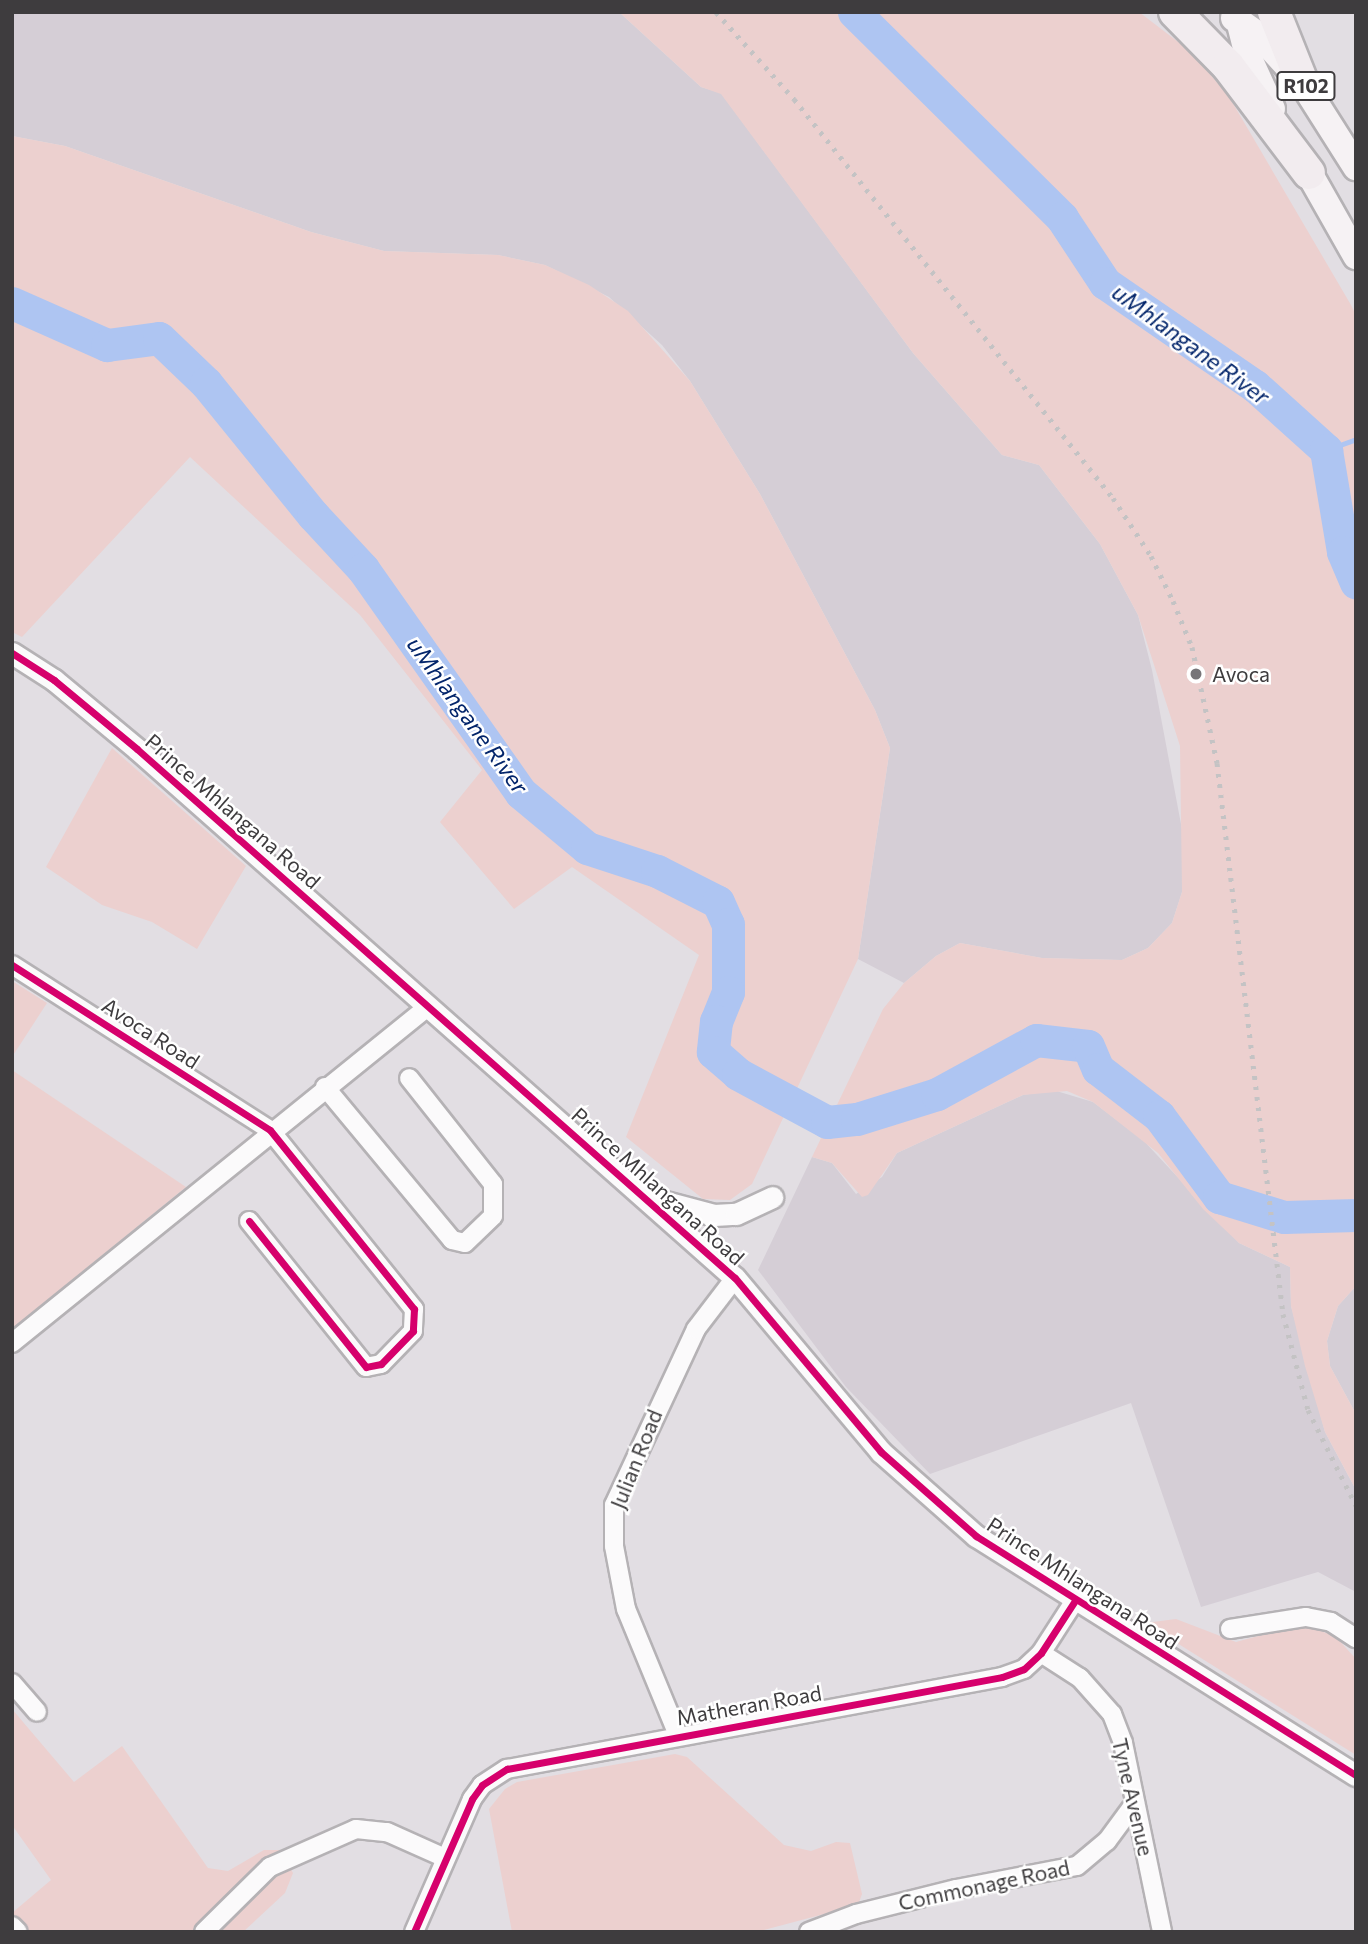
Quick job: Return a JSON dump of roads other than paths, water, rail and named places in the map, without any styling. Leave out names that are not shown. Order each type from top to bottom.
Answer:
[{"type":"highway","points":[[1175,12],[1228,66],[1310,173]]},
{"type":"highway","points":[[1274,12],[1302,82]]},
{"type":"main road","name":"R102","points":[[1234,15],[1259,86],[1356,256]]},
{"type":"main road","name":"R102","points":[[1234,15],[1261,37],[1302,82],[1356,167]]},
{"type":"street","name":"Prince Mhlangana Road","points":[[12,653],[54,680],[137,749],[648,1198],[735,1278],[890,1461],[975,1536],[1074,1602],[1356,1774]]},
{"type":"street","name":"Avoca Road","points":[[12,965],[270,1130],[414,1309],[413,1331],[381,1364],[366,1367],[248,1221]]},
{"type":"street","points":[[12,1343],[270,1130],[429,1006]]},
{"type":"street","points":[[325,1087],[452,1240],[465,1243],[493,1216],[493,1184],[409,1078]]},
{"type":"street","points":[[648,1198],[713,1214],[736,1214],[772,1197]]},
{"type":"street","name":"Julian Road","points":[[678,1735],[626,1609],[614,1546],[614,1505],[696,1329],[735,1278]]},
{"type":"street","name":"Matheran Road","points":[[414,1932],[472,1799],[482,1786],[507,1769],[678,1735],[1002,1677],[1024,1669],[1041,1653],[1074,1602]]},
{"type":"street","points":[[1230,1629],[1306,1617],[1331,1622],[1356,1638]]},
{"type":"street","name":"Tyne Avenue","points":[[1041,1653],[1080,1678],[1111,1714],[1135,1803],[1162,1932]]},
{"type":"street","points":[[12,1683],[37,1712]]},
{"type":"street","name":"Commonage Road","points":[[809,1932],[856,1914],[956,1889],[1077,1866],[1113,1834],[1135,1803]]},
{"type":"street","points":[[204,1932],[270,1867],[356,1829],[387,1832],[445,1858]]},
{"type":"street","points":[[12,1926],[18,1932]]},
{"type":"waterway","name":"uMhlangane River","points":[[854,12],[1062,218],[1105,283],[1255,386],[1326,450],[1343,552],[1356,582]]},
{"type":"waterway","name":"uMhlangane River","points":[[12,303],[107,345],[159,338],[206,383],[313,515],[363,569],[521,793],[587,848],[657,871],[718,902],[728,924],[728,992],[716,1021],[713,1052],[738,1074],[827,1122],[857,1119],[937,1094],[1036,1040],[1088,1046],[1098,1069],[1159,1116],[1219,1197],[1284,1217],[1356,1215]]},
{"type":"waterway","points":[[1326,450],[1356,439]]},
{"type":"railway","points":[[716,12],[794,99],[1113,498],[1151,556],[1173,601],[1192,647],[1217,763],[1283,1314],[1308,1410],[1356,1506]]},
{"type":"place","name":"Avoca","points":[[1196,674]]}]
